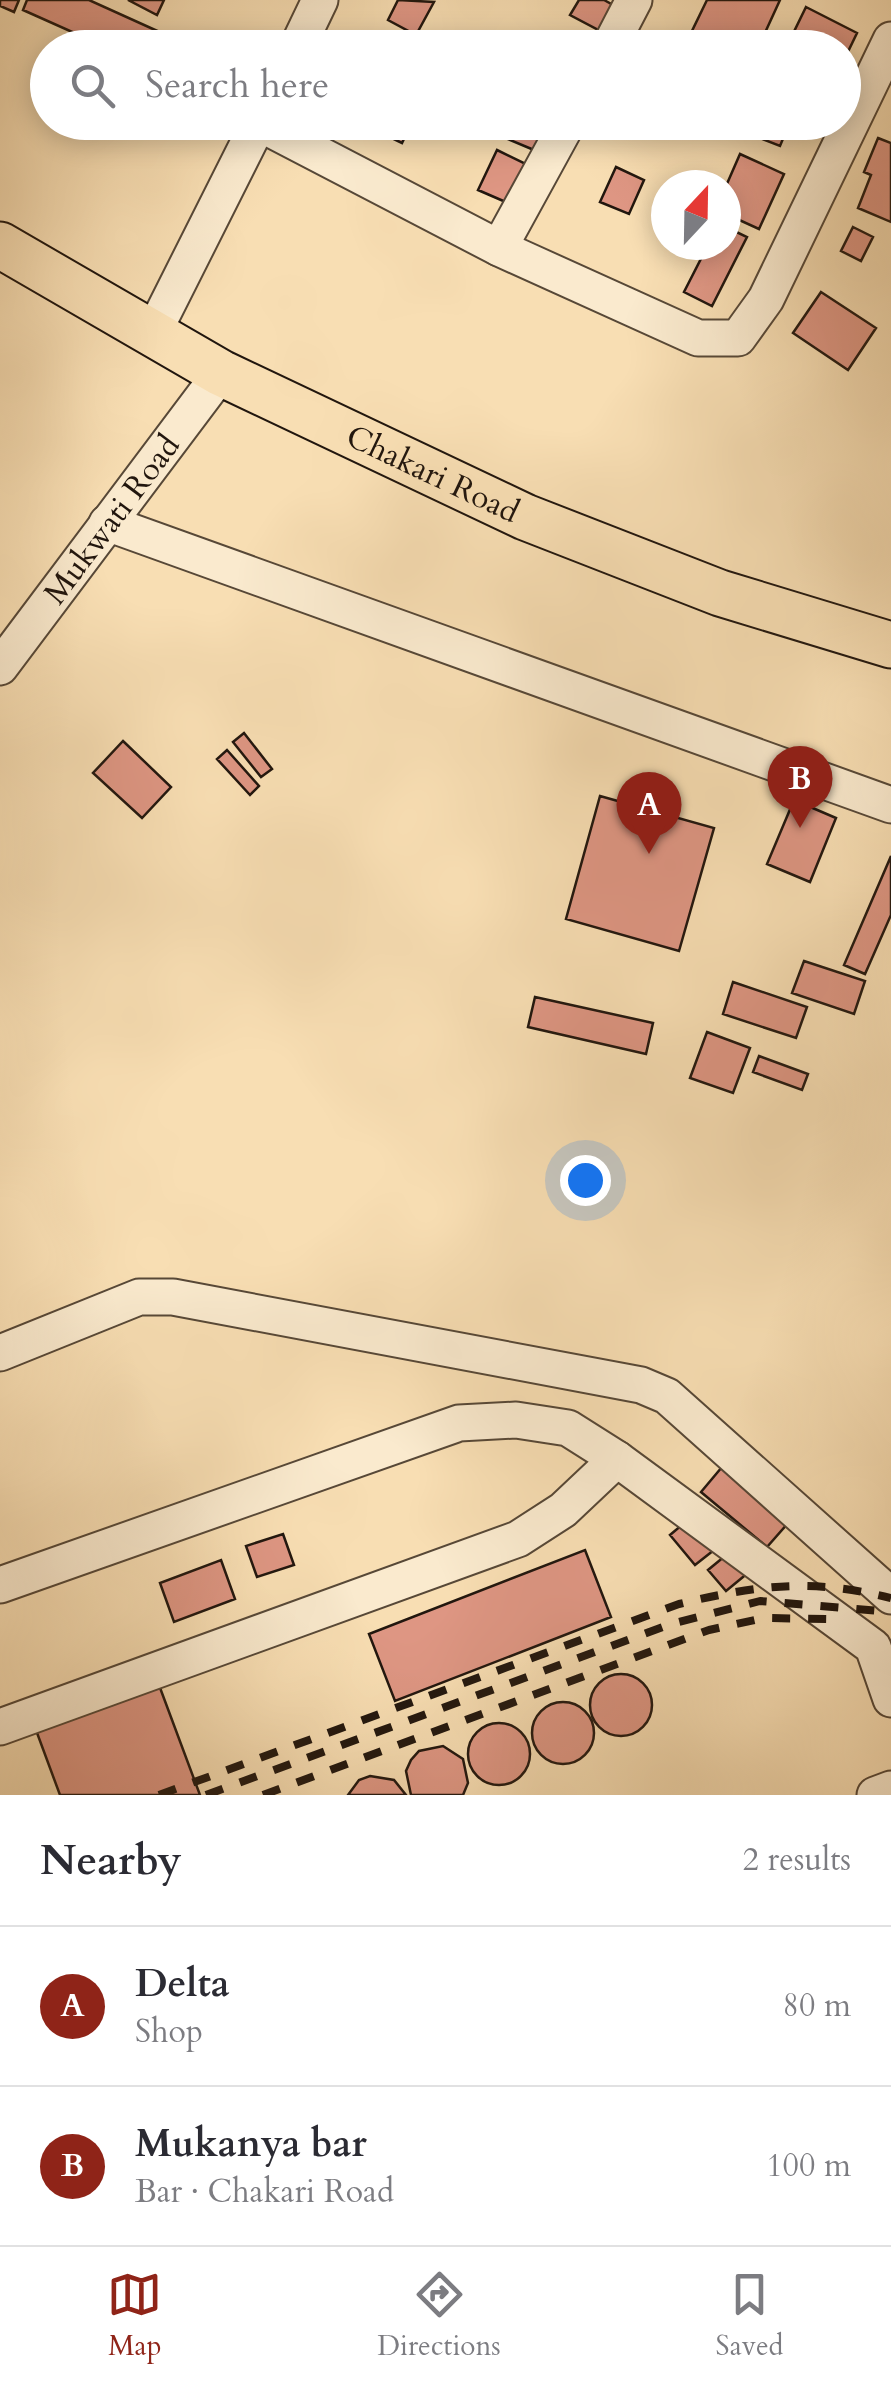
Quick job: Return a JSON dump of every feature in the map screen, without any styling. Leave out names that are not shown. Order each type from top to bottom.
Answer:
[{"type":"main road","name":"Chakari Road","points":[[0,244],[221,373],[525,516],[720,593],[891,645]]},
{"type":"street","points":[[305,30],[320,0]]},
{"type":"street","points":[[618,30],[634,0]]},
{"type":"street","points":[[861,102],[891,40]]},
{"type":"street","points":[[154,333],[250,140]]},
{"type":"street","points":[[292,140],[499,248],[698,338],[738,338],[766,299],[843,140]]},
{"type":"street","points":[[499,248],[558,140]]},
{"type":"street","name":"Mukwati Road","points":[[0,667],[221,373]]},
{"type":"street","points":[[107,523],[891,805]]},
{"type":"street","points":[[0,1353],[139,1297],[173,1297],[641,1384],[667,1396],[891,1596]]},
{"type":"street","points":[[0,1586],[459,1423],[516,1420],[568,1428],[618,1460],[874,1647],[891,1698]]},
{"type":"street","points":[[0,1726],[518,1538],[563,1510],[618,1460]]},
{"type":"street","points":[[875,1795],[891,1789]]},
{"type":"building","points":[[0,0],[19,0],[14,12],[0,6]]},
{"type":"building","points":[[27,0],[89,0],[155,30],[68,30],[23,10]]},
{"type":"building","points":[[128,0],[164,0],[157,15]]},
{"type":"building","points":[[398,0],[434,2],[419,30],[407,30],[388,20]]},
{"type":"building","points":[[579,0],[604,0],[622,10],[611,30],[598,30],[570,15]]},
{"type":"building","points":[[707,0],[780,0],[766,30],[692,30]]},
{"type":"building","points":[[806,7],[851,30],[795,30]]},
{"type":"building","points":[[878,138],[891,143],[891,222],[858,208],[871,175],[864,172]]},
{"type":"building","points":[[510,140],[538,140],[534,150]]},
{"type":"building","points":[[497,150],[526,164],[508,203],[478,190]]},
{"type":"building","points":[[740,154],[784,174],[759,229],[741,221],[741,170],[733,170]]},
{"type":"building","points":[[616,167],[644,180],[629,214],[600,202]]},
{"type":"building","points":[[853,227],[873,237],[861,261],[841,251]]},
{"type":"building","points":[[700,260],[735,260],[712,306],[684,292]]},
{"type":"building","points":[[821,292],[876,328],[848,370],[793,333]]},
{"type":"building","points":[[244,733],[272,769],[261,777],[233,742]]},
{"type":"building","points":[[123,741],[171,787],[142,818],[93,773]]},
{"type":"building","points":[[227,750],[259,786],[250,795],[217,759]]},
{"type":"building","points":[[600,796],[714,828],[679,951],[566,919]]},
{"type":"building","points":[[794,800],[836,818],[810,882],[767,864]]},
{"type":"building","points":[[891,856],[891,915],[865,974],[844,965]]},
{"type":"building","points":[[804,961],[865,981],[854,1014],[792,993]]},
{"type":"building","points":[[733,982],[807,1007],[796,1038],[723,1014]]},
{"type":"building","points":[[535,997],[653,1023],[646,1054],[528,1027]]},
{"type":"building","points":[[707,1032],[750,1048],[733,1093],[690,1078]]},
{"type":"building","points":[[759,1056],[808,1074],[802,1090],[753,1072]]},
{"type":"building","points":[[722,1467],[789,1522],[767,1547],[701,1492]]},
{"type":"building","points":[[689,1519],[714,1550],[695,1565],[670,1535]]},
{"type":"building","points":[[283,1534],[294,1565],[257,1577],[246,1546]]},
{"type":"building","points":[[585,1550],[611,1617],[395,1701],[369,1634]]},
{"type":"building","points":[[731,1551],[749,1572],[726,1591],[708,1570]]},
{"type":"building","points":[[221,1560],[235,1599],[174,1622],[160,1583]]},
{"type":"building","points":[[621,1674],[643,1683],[652,1705],[643,1727],[621,1736],[599,1727],[590,1705],[599,1683]]},
{"type":"building","points":[[156,1677],[200,1795],[60,1795],[33,1722]]},
{"type":"building","points":[[563,1702],[585,1711],[594,1733],[585,1755],[563,1764],[541,1755],[532,1733],[541,1711]]},
{"type":"building","points":[[499,1723],[521,1732],[530,1754],[521,1776],[499,1785],[477,1776],[468,1754],[477,1732]]},
{"type":"building","points":[[443,1746],[463,1759],[468,1783],[463,1795],[411,1795],[406,1771],[411,1760],[419,1751]]},
{"type":"building","points":[[370,1776],[394,1780],[406,1795],[348,1795],[359,1780]]},
{"type":"railway","points":[[159,1795],[679,1604],[784,1586],[835,1588],[891,1598]]},
{"type":"railway","points":[[206,1795],[671,1624],[760,1601],[891,1612]]},
{"type":"railway","points":[[263,1795],[709,1630],[764,1618],[832,1619]]},
{"type":"place","name":"Mukanya bar","points":[[800,828]]},
{"type":"place","name":"Delta","points":[[649,854]]}]
